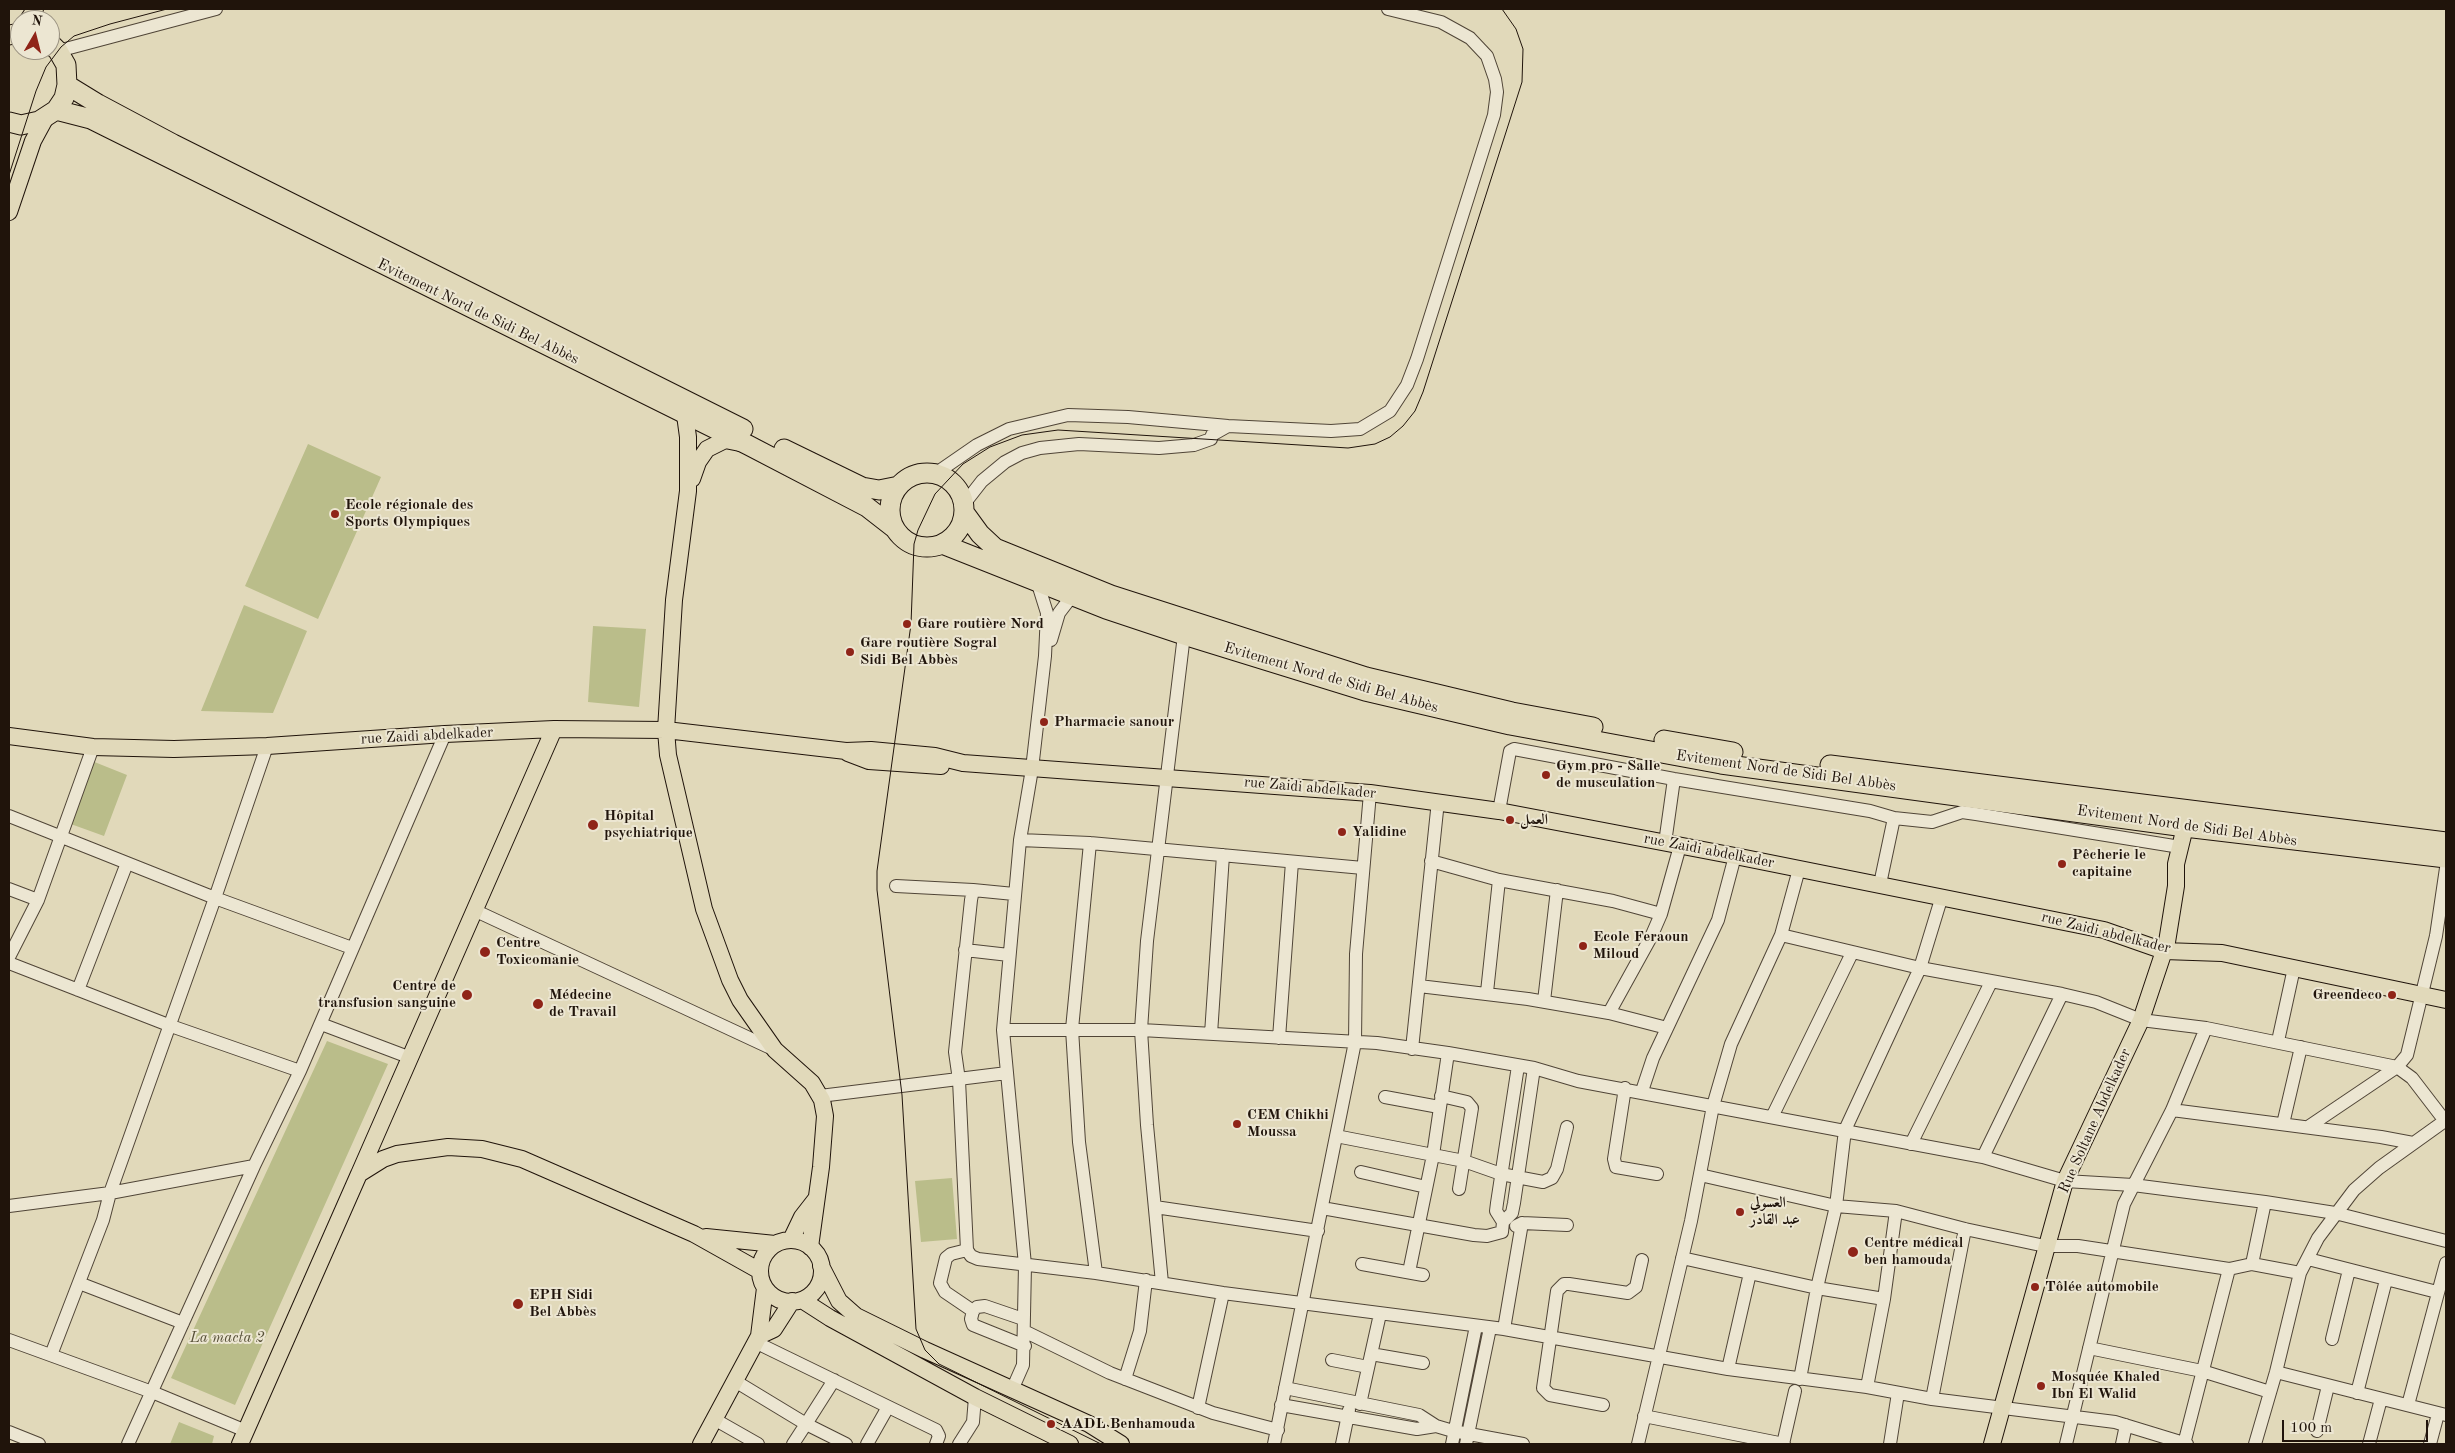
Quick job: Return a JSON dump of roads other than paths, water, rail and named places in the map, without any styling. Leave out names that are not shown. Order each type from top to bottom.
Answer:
[{"type":"highway","points":[[9,122],[30,124],[51,113],[64,98],[68,85],[60,59]]},
{"type":"highway","name":"Evitement Nord de Sidi Bel Abbès","points":[[68,85],[98,104],[173,144],[850,483],[871,489],[899,486]]},
{"type":"highway","name":"Evitement Nord de Sidi Bel Abbès","points":[[51,113],[91,120],[106,127],[748,445],[867,507],[894,528]]},
{"type":"highway","points":[[935,474],[956,486],[964,508],[958,531],[942,544],[924,547],[914,545],[904,539],[894,528],[890,510],[894,493],[899,486],[916,476],[935,474]]},
{"type":"highway","name":"Evitement Nord de Sidi Bel Abbès","points":[[964,508],[980,534],[995,548],[1111,595],[1366,677],[1482,705],[1733,752],[2446,842]]},
{"type":"highway","name":"Evitement Nord de Sidi Bel Abbès","points":[[942,544],[1072,596],[1184,635],[1365,691],[1510,725],[1690,758],[2185,827],[2446,858]]},
{"type":"main road","points":[[9,212],[33,141],[51,113]]},
{"type":"main road","points":[[685,415],[688,437],[688,491],[674,600],[666,730],[668,755],[709,925],[721,960],[740,1000],[774,1050],[812,1083],[820,1096],[825,1116],[816,1215],[810,1247]]},
{"type":"main road","points":[[688,491],[698,462],[707,448],[725,440],[748,445]]},
{"type":"main road","points":[[243,1438],[476,912],[554,729]]},
{"type":"main road","name":"rue Zaidi abdelkader","points":[[9,736],[93,747],[174,749],[267,746],[554,729],[666,730],[846,751],[862,760],[892,764],[938,766],[963,763],[1370,793],[1499,811],[1735,856],[2104,930],[2164,951],[2222,953],[2446,1000]]},
{"type":"main road","name":"Rue Soltane Abdelkader","points":[[1992,1444],[2045,1246],[2065,1181],[2141,1020],[2164,951],[2180,847],[2185,827]]},
{"type":"main road","points":[[359,1174],[383,1159],[406,1152],[448,1147],[482,1149],[522,1159],[694,1234],[760,1271]]},
{"type":"main road","points":[[700,1444],[757,1339],[765,1288],[760,1271],[764,1256],[783,1242],[816,1199]]},
{"type":"main road","points":[[694,1234],[732,1241],[783,1242],[810,1247],[819,1259],[839,1301],[856,1316],[1012,1390],[1089,1424],[1121,1444]]},
{"type":"main road","points":[[757,1339],[774,1329],[797,1300],[811,1294],[818,1286],[821,1266]]},
{"type":"main road","points":[[765,1288],[777,1298],[797,1300],[975,1398],[1070,1444]]},
{"type":"street","points":[[60,52],[216,9]]},
{"type":"street","points":[[935,474],[990,438],[1009,429],[1051,418],[1083,414],[1228,426],[1331,431],[1360,429],[1390,411],[1407,385],[1494,115],[1497,92],[1495,79],[1487,56],[1470,38],[1441,22],[1388,9]]},
{"type":"street","points":[[1194,423],[1194,446]]},
{"type":"street","points":[[964,508],[982,481],[1005,462],[1040,448],[1080,444],[1159,448],[1194,446],[1211,440],[1212,435],[1228,426]]},
{"type":"street","points":[[1012,1390],[1022,1372],[1025,1346],[1024,1265],[1003,1030],[1020,840],[1032,769],[1045,656],[1047,612],[1037,582]]},
{"type":"street","points":[[1045,656],[1059,613],[1072,596]]},
{"type":"street","points":[[1162,1283],[1141,1030],[1147,941],[1184,635]]},
{"type":"street","points":[[128,1444],[254,1166],[321,1024],[445,734]]},
{"type":"street","points":[[51,1355],[104,1220],[110,1193],[171,1026],[267,746]]},
{"type":"street","points":[[9,957],[38,900],[93,747]]},
{"type":"street","points":[[1499,811],[1510,751],[1514,749],[1680,780],[1870,811],[1894,818],[1932,822],[1962,812],[2180,847]]},
{"type":"street","points":[[1608,1013],[1650,938],[1661,914],[1680,780],[1690,758]]},
{"type":"street","points":[[1274,1444],[1355,1042],[1356,954],[1370,793]]},
{"type":"street","points":[[1412,1049],[1438,801]]},
{"type":"street","points":[[9,816],[215,898],[352,948]]},
{"type":"street","points":[[1880,884],[1894,818]]},
{"type":"street","points":[[1020,840],[1159,849],[1363,868]]},
{"type":"street","points":[[1090,844],[1072,1029],[1079,1142],[1096,1273]]},
{"type":"street","points":[[1211,1034],[1223,855]]},
{"type":"street","points":[[1642,1091],[1650,1065],[1718,920],[1735,856]]},
{"type":"street","points":[[1431,861],[1499,880],[1557,890],[1661,914]]},
{"type":"street","points":[[1279,1038],[1292,862]]},
{"type":"street","points":[[78,990],[127,863]]},
{"type":"street","points":[[2308,1127],[2397,1067],[2404,1060],[2410,1048],[2436,936],[2446,868]]},
{"type":"street","points":[[1638,1444],[1682,1258],[1713,1106],[1731,1044],[1781,935],[1799,869]]},
{"type":"street","points":[[1487,992],[1499,880]]},
{"type":"street","points":[[896,886],[1014,894]]},
{"type":"street","points":[[9,889],[38,900]]},
{"type":"street","points":[[973,890],[955,1052],[959,1080],[967,1250],[971,1256],[978,1259],[1096,1273],[1223,1293],[1504,1330],[1728,1369],[1867,1387],[1932,1400],[2002,1407],[2126,1425],[2185,1444],[2229,1269]]},
{"type":"street","points":[[1544,1001],[1557,890]]},
{"type":"street","points":[[1800,1379],[1817,1288],[1836,1206],[1845,1130],[1920,968],[1942,896]]},
{"type":"street","points":[[476,912],[774,1050]]},
{"type":"street","points":[[1781,935],[1920,968],[2096,1002],[2141,1020],[2206,1028],[2278,1041],[2397,1067],[2412,1078],[2446,1120],[2379,1168],[2354,1190],[2318,1238],[2300,1273],[2276,1372],[2255,1444]]},
{"type":"street","points":[[965,950],[1009,956]]},
{"type":"street","points":[[1772,1117],[1852,953]]},
{"type":"street","points":[[9,963],[171,1026],[300,1071]]},
{"type":"street","points":[[2278,1041],[2294,968]]},
{"type":"street","points":[[1911,1144],[1991,982]]},
{"type":"street","points":[[1419,986],[1487,992],[1544,1001],[1608,1013],[1667,1028]]},
{"type":"street","points":[[1982,1157],[2062,994]]},
{"type":"street","points":[[321,1024],[410,1058]]},
{"type":"street","points":[[2066,1444],[2124,1204],[2172,1110],[2206,1028]]},
{"type":"street","points":[[1003,1030],[1141,1030],[1355,1042],[1448,1053],[1534,1068],[1578,1081],[1642,1091],[1982,1157],[2065,1181],[2133,1185],[2265,1202],[2335,1214],[2446,1241]]},
{"type":"street","points":[[2283,1124],[2301,1047]]},
{"type":"street","points":[[1409,1272],[1432,1155],[1448,1053]]},
{"type":"street","points":[[1502,1227],[1496,1211],[1518,1066]]},
{"type":"street","points":[[1502,1227],[1513,1209],[1534,1068]]},
{"type":"street","points":[[820,1096],[1007,1073]]},
{"type":"street","points":[[1625,1088],[1614,1159],[1616,1166],[1657,1174]]},
{"type":"street","points":[[1385,1096],[1471,1105],[1459,1189]]},
{"type":"street","points":[[2172,1110],[2308,1127],[2413,1143]]},
{"type":"street","points":[[1336,1136],[1464,1161],[1501,1174],[1543,1182],[1552,1178],[1557,1169],[1567,1127]]},
{"type":"street","points":[[9,1206],[110,1193],[254,1166]]},
{"type":"street","points":[[1361,1172],[1426,1187]]},
{"type":"street","points":[[1700,1175],[1836,1206],[1896,1211],[1966,1229],[2045,1246],[2078,1246],[2112,1253],[2229,1269],[2252,1264],[2300,1273]]},
{"type":"street","points":[[2252,1264],[2265,1202]]},
{"type":"street","points":[[1155,1207],[1318,1231]]},
{"type":"street","points":[[1322,1208],[1418,1226],[1487,1236],[1502,1227],[1522,1222],[1567,1225]]},
{"type":"street","points":[[1867,1387],[1884,1300],[1896,1211]]},
{"type":"street","points":[[1504,1330],[1522,1222]]},
{"type":"street","points":[[1932,1400],[1966,1229]]},
{"type":"street","points":[[967,1250],[951,1254],[946,1258],[940,1283],[945,1292],[972,1311]]},
{"type":"street","points":[[1682,1258],[1817,1288],[1884,1300]]},
{"type":"street","points":[[2308,1259],[2437,1292]]},
{"type":"street","points":[[1603,1405],[1550,1396],[1545,1393],[1543,1388],[1557,1291],[1560,1286],[1569,1284],[1628,1293],[1636,1287],[1642,1260]]},
{"type":"street","points":[[2408,1406],[2446,1263]]},
{"type":"street","points":[[1362,1264],[1423,1274]]},
{"type":"street","points":[[2332,1339],[2349,1270]]},
{"type":"street","points":[[1728,1369],[1750,1273]]},
{"type":"street","points":[[1125,1379],[1140,1331],[1146,1280]]},
{"type":"street","points":[[2358,1393],[2386,1280]]},
{"type":"street","points":[[79,1283],[183,1323]]},
{"type":"street","points":[[1198,1408],[1223,1293]]},
{"type":"street","points":[[1025,1346],[973,1325],[970,1319],[972,1311],[977,1307],[984,1306],[1024,1325],[1125,1379],[1198,1408],[1278,1430]]},
{"type":"street","points":[[1342,1444],[1348,1418],[1368,1367],[1380,1314]]},
{"type":"street","points":[[1452,1444],[1476,1326]]},
{"type":"street","points":[[1467,1439],[1490,1328]]},
{"type":"street","points":[[757,1339],[834,1380],[936,1430],[939,1436],[936,1444]]},
{"type":"street","points":[[9,1340],[152,1392],[243,1438]]},
{"type":"street","points":[[2089,1348],[2202,1371],[2270,1392]]},
{"type":"street","points":[[1371,1354],[1422,1363]]},
{"type":"street","points":[[1332,1360],[1368,1367]]},
{"type":"street","points":[[2276,1372],[2442,1414],[2430,1444]]},
{"type":"street","points":[[793,1444],[834,1380]]},
{"type":"street","points":[[734,1381],[806,1424],[846,1444]]},
{"type":"street","points":[[2317,1431],[2328,1386]]},
{"type":"street","points":[[1285,1388],[1419,1415],[1436,1426],[1454,1431],[1467,1439],[1523,1444]]},
{"type":"street","points":[[1644,1416],[1720,1438],[1784,1444],[1795,1391]]},
{"type":"street","points":[[1890,1444],[1898,1393]]},
{"type":"street","points":[[959,1444],[973,1422],[975,1398]]},
{"type":"street","points":[[2369,1444],[2381,1399]]},
{"type":"street","points":[[1281,1405],[1417,1429],[1436,1426]]},
{"type":"street","points":[[867,1444],[888,1407]]},
{"type":"street","points":[[714,1419],[758,1444]]},
{"type":"street","points":[[2122,1444],[2126,1425]]},
{"type":"street","points":[[9,1432],[30,1443]]},
{"type":"tram line","points":[[9,175],[36,91],[46,67],[61,47],[74,36],[167,9]]},
{"type":"tram line","points":[[1101,1444],[939,1364],[925,1350],[916,1329],[902,1095],[877,890],[877,871],[911,624],[914,544],[918,530],[935,494],[963,464],[990,447],[1022,435],[1058,430],[1348,448],[1375,444],[1390,437],[1403,426],[1415,411],[1423,392],[1522,82],[1523,49],[1516,29],[1502,9]]},
{"type":"place","name":"Ecole régionale des Sports Olympiques","points":[[335,514]]},
{"type":"place","name":"Gare routière Nord","points":[[907,624]]},
{"type":"place","name":"Gare routière Sogral Sidi Bel Abbès","points":[[850,652]]},
{"type":"place","name":"Pharmacie sanour","points":[[1044,722]]},
{"type":"place","name":"Gym pro - Salle de musculation","points":[[1546,775]]},
{"type":"place","name":"العمل","points":[[1510,820]]},
{"type":"place","name":"Hôpital psychiatrique","points":[[593,825]]},
{"type":"place","name":"Yalidine","points":[[1342,832]]},
{"type":"place","name":"Pêcherie le capitaine","points":[[2062,864]]},
{"type":"place","name":"Ecole Feraoun Miloud","points":[[1583,946]]},
{"type":"place","name":"Centre Toxicomanie","points":[[485,952]]},
{"type":"place","name":"Centre de transfusion sanguine","points":[[467,995]]},
{"type":"place","name":"Greendeco","points":[[2392,995]]},
{"type":"place","name":"Médecine de Travail","points":[[538,1004]]},
{"type":"place","name":"CEM Chikhi Moussa","points":[[1237,1124]]},
{"type":"place","name":"العسولي عبد القادر","points":[[1740,1212]]},
{"type":"place","name":"Centre médical ben hamouda","points":[[1853,1252]]},
{"type":"place","name":"Tôlée automobile","points":[[2035,1287]]},
{"type":"place","name":"EPH Sidi Bel Abbès","points":[[518,1304]]},
{"type":"place","name":"Mosquée Khaled Ibn El Walid","points":[[2041,1386]]},
{"type":"place","name":"AADL Benhamouda","points":[[1051,1424]]},
{"type":"park label","name":"La macta 2","points":[[227,1338]]}]
